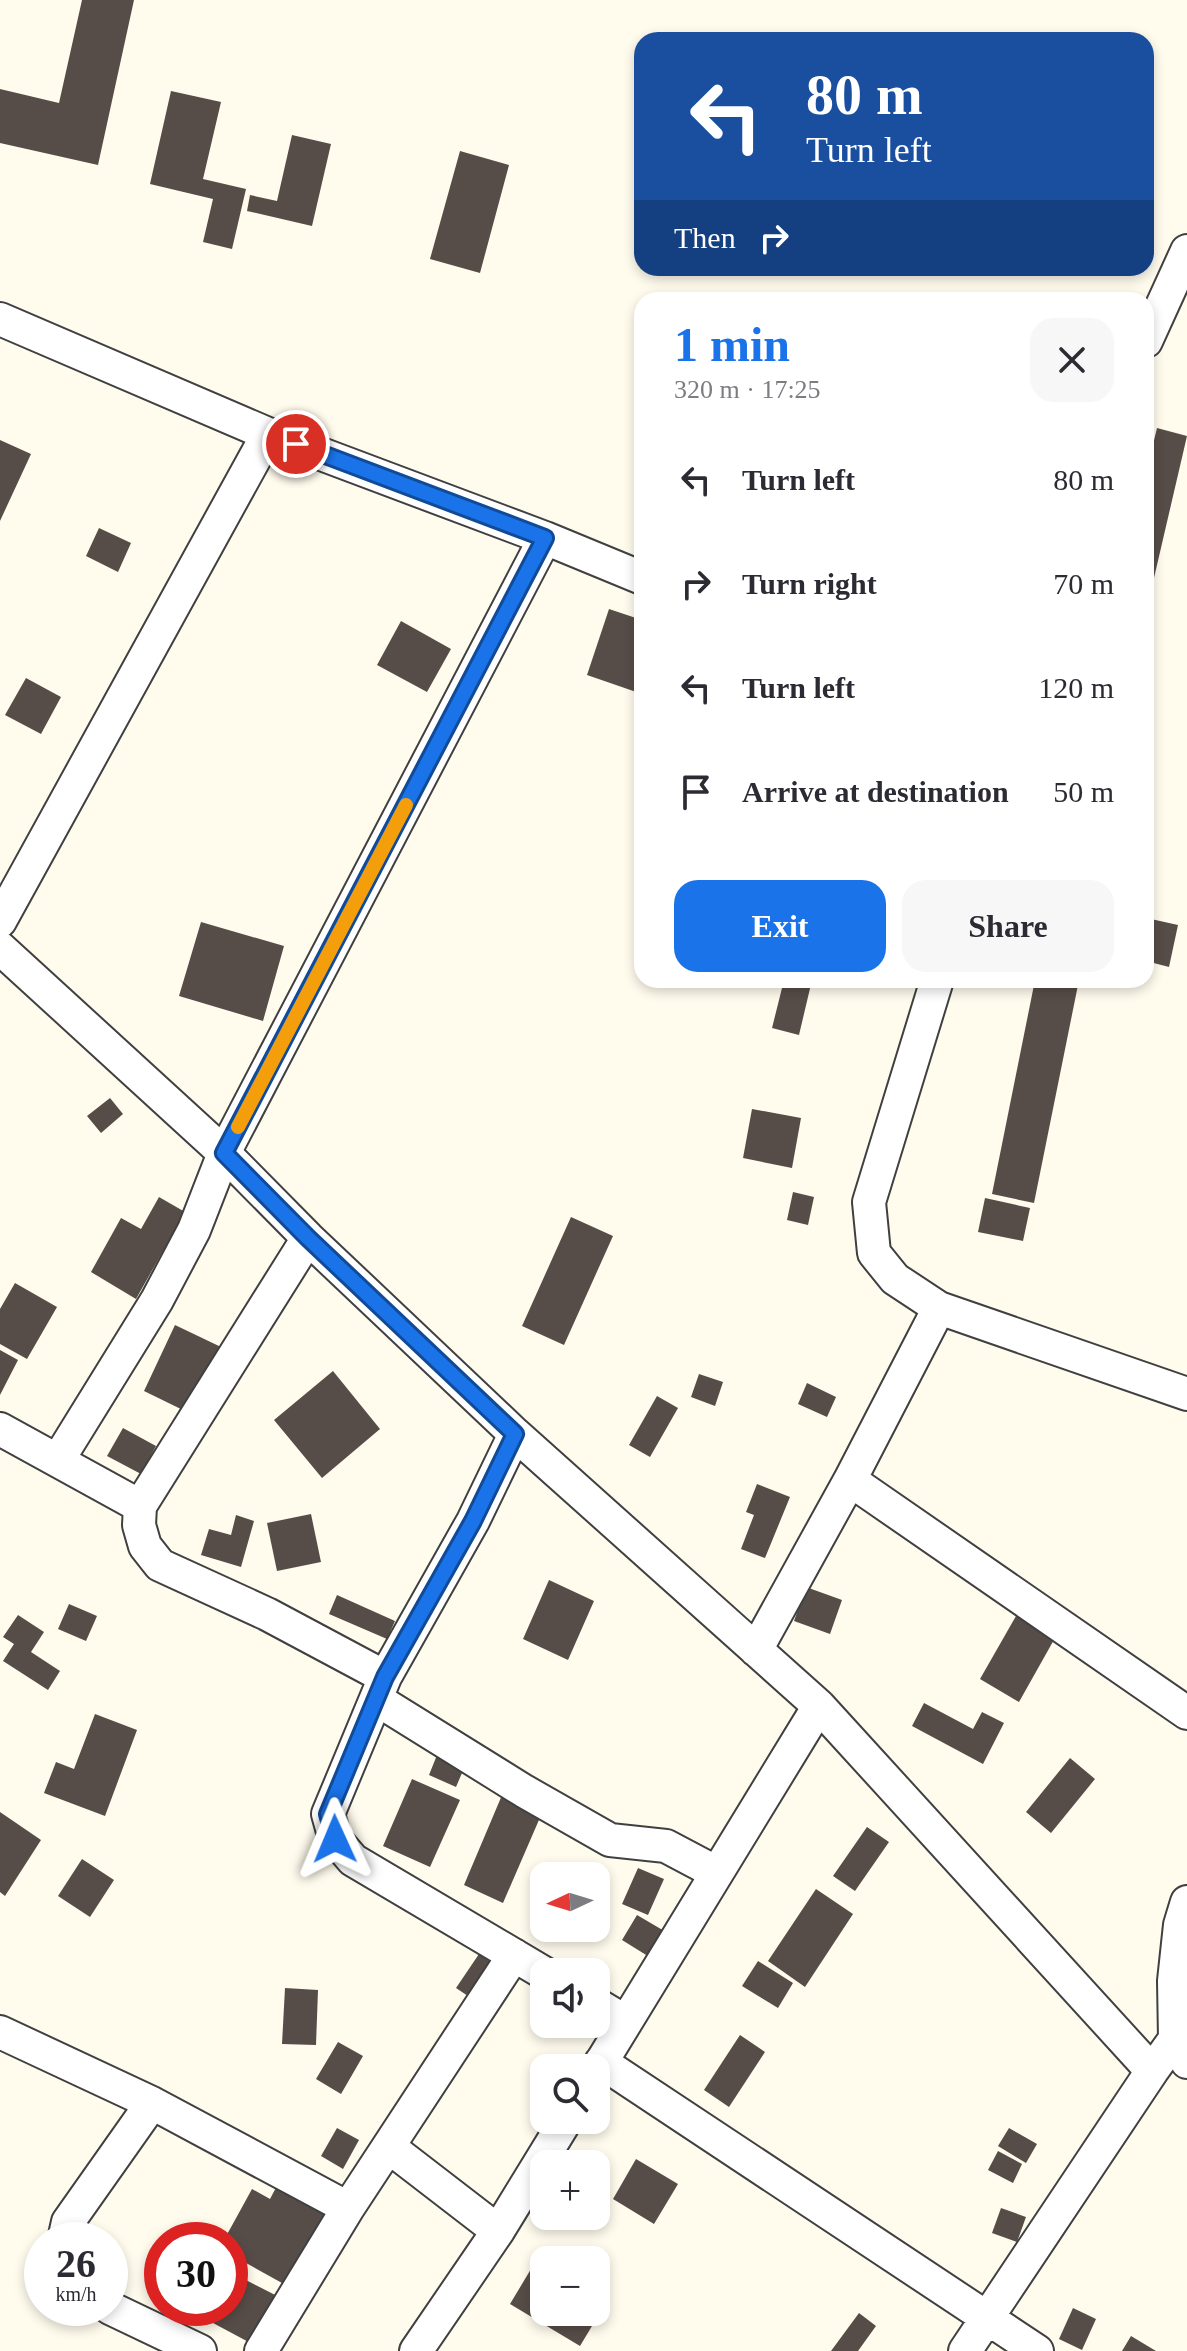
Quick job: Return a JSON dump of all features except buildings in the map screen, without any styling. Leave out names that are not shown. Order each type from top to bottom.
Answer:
[{"type":"street","points":[[1154,323],[1187,251]]},
{"type":"street","points":[[0,319],[268,434],[634,575]]},
{"type":"street","points":[[0,921],[268,434]]},
{"type":"street","points":[[58,1460],[164,1286],[194,1230],[224,1153],[545,538]]},
{"type":"street","points":[[0,948],[224,1153],[308,1238],[515,1434],[819,1706],[1152,2071]]},
{"type":"street","points":[[935,988],[869,1202],[874,1253],[895,1279],[939,1308],[1187,1394]]},
{"type":"street","points":[[308,1238],[140,1506],[139,1525],[145,1546],[160,1565],[267,1614],[380,1688],[524,1791],[610,1840],[666,1846],[717,1873]]},
{"type":"street","points":[[756,1650],[850,1480],[939,1308]]},
{"type":"street","points":[[0,1429],[140,1506]]},
{"type":"street","points":[[515,1434],[473,1521],[380,1688],[328,1814],[335,1839],[353,1860],[530,1965]]},
{"type":"street","points":[[850,1480],[1187,1713]]},
{"type":"street","points":[[607,2054],[819,1706]]},
{"type":"street","points":[[965,2351],[1152,2071],[1181,2051],[1174,1981],[1180,1925],[1187,1902]]},
{"type":"street","points":[[261,2351],[348,2208],[514,1955]]},
{"type":"street","points":[[610,2012],[626,2022]]},
{"type":"street","points":[[0,2032],[152,2103],[348,2208]]},
{"type":"street","points":[[610,2074],[1037,2351]]},
{"type":"street","points":[[68,2222],[152,2103]]},
{"type":"street","points":[[416,2351],[498,2231],[557,2134]]},
{"type":"street","points":[[389,2147],[498,2231]]},
{"type":"street","points":[[128,2317],[200,2351]]},
{"type":"slow traffic","points":[[238,1127],[406,805]]},
{"type":"route","points":[[296,444],[545,538],[224,1153],[308,1238],[515,1434],[473,1521],[385,1677],[328,1814],[335,1839]]}]
